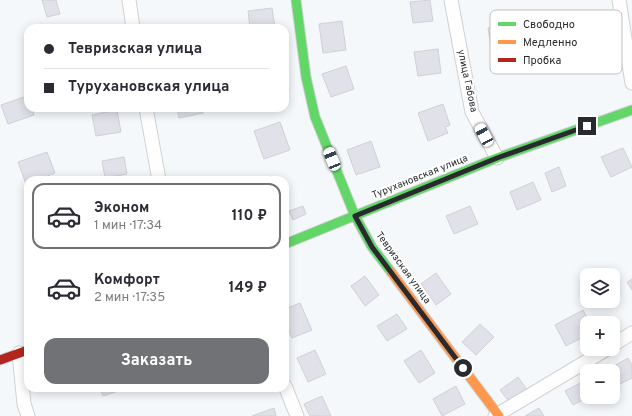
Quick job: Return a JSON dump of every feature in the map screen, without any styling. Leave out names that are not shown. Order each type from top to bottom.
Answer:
[{"type":"street","points":[[128,0],[132,24]]},
{"type":"street","name":"Тевризская улица","points":[[296,0],[306,77],[315,117],[355,216],[372,247],[498,416]]},
{"type":"street","name":"улица Габова","points":[[451,0],[472,112],[497,158]]},
{"type":"street","points":[[619,0],[621,10]]},
{"type":"street","points":[[622,19],[632,83]]},
{"type":"street","name":"Турухановская улица","points":[[289,242],[497,158],[632,110]]},
{"type":"street","points":[[147,112],[157,176]]},
{"type":"street","points":[[620,341],[632,333]]},
{"type":"street","points":[[0,360],[23,351],[24,404],[28,416]]},
{"type":"street","points":[[498,416],[595,356]]},
{"type":"street","points":[[287,392],[297,416]]},
{"type":"building","points":[[42,0],[56,0],[60,14],[47,17]]},
{"type":"building","points":[[430,0],[433,21],[413,23],[410,2]]},
{"type":"building","points":[[272,8],[274,24],[250,24],[248,11]]},
{"type":"building","points":[[342,21],[346,50],[323,53],[319,24]]},
{"type":"building","points":[[488,28],[490,28],[490,42]]},
{"type":"building","points":[[438,49],[441,73],[418,76],[414,52]]},
{"type":"building","points":[[346,66],[354,89],[331,97],[322,74]]},
{"type":"building","points":[[24,97],[24,112],[33,112],[34,115],[8,124],[1,105]]},
{"type":"building","points":[[443,104],[450,125],[445,127],[448,133],[428,141],[418,113]]},
{"type":"building","points":[[107,112],[117,112],[121,132],[96,136],[92,115]]},
{"type":"building","points":[[178,112],[203,112],[203,113],[179,118]]},
{"type":"building","points":[[280,122],[290,150],[264,159],[254,131]]},
{"type":"building","points":[[371,141],[380,167],[356,175],[347,150]]},
{"type":"building","points":[[623,148],[632,167],[611,177],[601,157]]},
{"type":"building","points":[[47,152],[55,173],[47,176],[24,176],[24,178],[18,162]]},
{"type":"building","points":[[124,157],[127,174],[105,176],[102,161]]},
{"type":"building","points":[[559,167],[566,186],[552,192],[545,173]]},
{"type":"building","points":[[533,182],[541,200],[517,210],[510,192]]},
{"type":"building","points":[[303,206],[306,214],[293,220],[289,211]]},
{"type":"building","points":[[470,206],[478,224],[454,234],[446,216]]},
{"type":"building","points":[[436,273],[451,294],[436,305],[421,284]]},
{"type":"building","points":[[365,276],[379,295],[365,306],[351,286]]},
{"type":"building","points":[[632,279],[632,290],[627,282]]},
{"type":"building","points":[[300,303],[312,330],[292,338],[289,331],[289,307]]},
{"type":"building","points":[[583,310],[586,316],[580,316],[580,339],[566,346],[555,325]]},
{"type":"building","points":[[397,314],[407,329],[387,341],[377,326]]},
{"type":"building","points":[[480,324],[494,337],[476,355],[462,342]]},
{"type":"building","points":[[315,350],[326,374],[308,382],[297,358]]},
{"type":"building","points":[[421,350],[435,373],[419,383],[404,361]]},
{"type":"building","points":[[628,358],[632,365],[632,378],[620,384],[620,364],[617,364]]},
{"type":"building","points":[[518,377],[528,391],[510,403],[500,390]]},
{"type":"building","points":[[580,383],[580,401],[573,405],[565,391]]},
{"type":"building","points":[[456,386],[465,404],[442,416],[433,399]]},
{"type":"building","points":[[102,392],[115,392],[103,396]]},
{"type":"building","points":[[322,396],[331,416],[310,416],[304,404]]},
{"type":"building","points":[[274,408],[276,416],[252,416]]},
{"type":"building","points":[[539,408],[544,416],[525,416]]},
{"type":"traffic: fast","points":[[296,0],[306,77],[315,117],[355,216],[372,247],[391,272]]},
{"type":"traffic: fast","points":[[289,242],[497,158],[632,110]]},
{"type":"traffic: slow","points":[[391,272],[499,416]]},
{"type":"traffic: jam","points":[[0,360],[24,351]]},
{"type":"route","points":[[463,368],[372,247],[355,216],[497,158],[587,126]]}]
